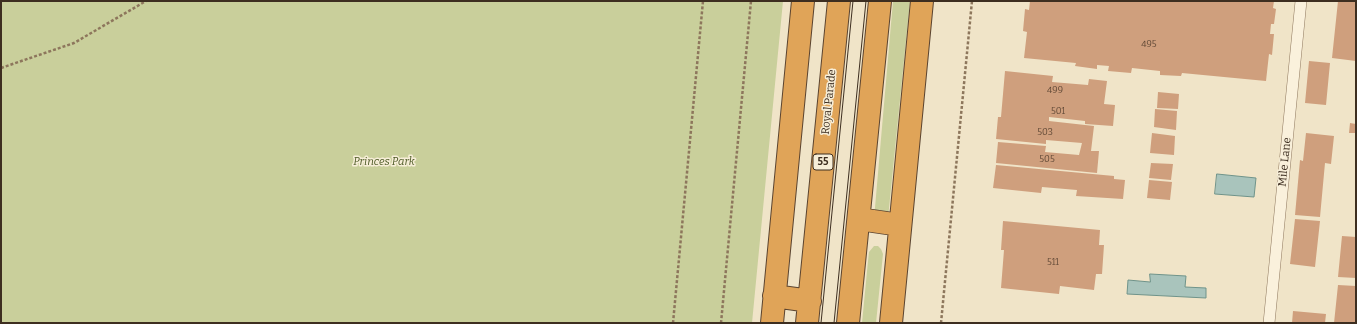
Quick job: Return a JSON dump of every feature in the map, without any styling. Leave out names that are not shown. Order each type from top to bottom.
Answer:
[{"type":"highway","points":[[772,323],[802,1]]},
{"type":"highway","name":"Royal Parade","points":[[808,323],[839,1]]},
{"type":"highway","points":[[848,323],[880,1]]},
{"type":"highway","points":[[891,323],[922,1]]},
{"type":"highway","points":[[859,219],[900,224]]},
{"type":"highway","points":[[774,296],[810,301]]},
{"type":"lane","name":"Mile Lane","points":[[1269,323],[1301,1]]},
{"type":"path","points":[[1,68],[74,43],[146,1]]},
{"type":"path","points":[[674,323],[703,1]]},
{"type":"path","points":[[721,323],[752,1]]},
{"type":"path","points":[[941,323],[972,1]]},
{"type":"green space","name":"Princes Park","points":[[1,1],[783,1],[752,323],[1,323]]},
{"type":"green space","points":[[893,1],[910,1],[888,218],[874,219]]},
{"type":"green space","points":[[874,246],[878,246],[883,254],[876,323],[862,323],[869,252]]},
{"type":"water","points":[[1217,174],[1256,178],[1254,197],[1215,194]]},
{"type":"water","points":[[1150,274],[1186,276],[1185,287],[1206,288],[1206,298],[1127,294],[1128,280],[1150,282]]},
{"type":"building","points":[[1030,1],[1274,1],[1273,8],[1276,9],[1274,24],[1271,24],[1270,34],[1274,34],[1272,55],[1269,54],[1266,81],[1182,73],[1181,76],[1160,75],[1160,71],[1132,68],[1131,73],[1108,71],[1109,66],[1097,65],[1097,69],[1075,66],[1076,63],[1024,58],[1027,32],[1023,31],[1025,9],[1029,10]]},
{"type":"building","points":[[1338,1],[1356,1],[1356,61],[1332,58]]},
{"type":"building","points":[[1309,61],[1330,63],[1326,105],[1305,103]]},
{"type":"building","points":[[1005,71],[1053,76],[1052,82],[1088,85],[1089,79],[1107,81],[1104,104],[1115,105],[1113,126],[1085,124],[1085,121],[1049,117],[1049,121],[1094,126],[1091,151],[1099,151],[1097,173],[996,163],[998,142],[1046,146],[1045,152],[1079,155],[1082,143],[1046,140],[1046,144],[996,139],[998,117],[1001,117]]},
{"type":"building","points":[[1158,92],[1179,94],[1178,109],[1157,108]]},
{"type":"building","points":[[1155,109],[1177,111],[1176,130],[1154,127]]},
{"type":"building","points":[[1350,123],[1356,124],[1356,133],[1349,133]]},
{"type":"building","points":[[1152,133],[1175,136],[1174,155],[1150,153]]},
{"type":"building","points":[[1306,133],[1334,136],[1331,164],[1325,163],[1320,217],[1295,215],[1300,160],[1303,161]]},
{"type":"building","points":[[1151,163],[1173,164],[1171,180],[1149,178]]},
{"type":"building","points":[[996,165],[1114,176],[1114,179],[1125,180],[1123,199],[1076,196],[1077,190],[1042,187],[1041,193],[993,188]]},
{"type":"building","points":[[1149,180],[1172,182],[1170,200],[1147,198]]},
{"type":"building","points":[[1295,219],[1320,221],[1315,267],[1290,264]]},
{"type":"building","points":[[1003,221],[1100,230],[1099,245],[1104,245],[1102,274],[1096,274],[1094,290],[1060,286],[1059,294],[1001,288],[1004,250],[1001,250]]},
{"type":"building","points":[[1342,236],[1356,237],[1356,278],[1338,277]]},
{"type":"building","points":[[1338,285],[1356,286],[1356,323],[1334,323]]},
{"type":"building","points":[[1293,311],[1326,314],[1325,323],[1292,323]]},
{"type":"tram line","points":[[821,323],[853,1]]},
{"type":"tram line","points":[[834,323],[866,1]]}]
